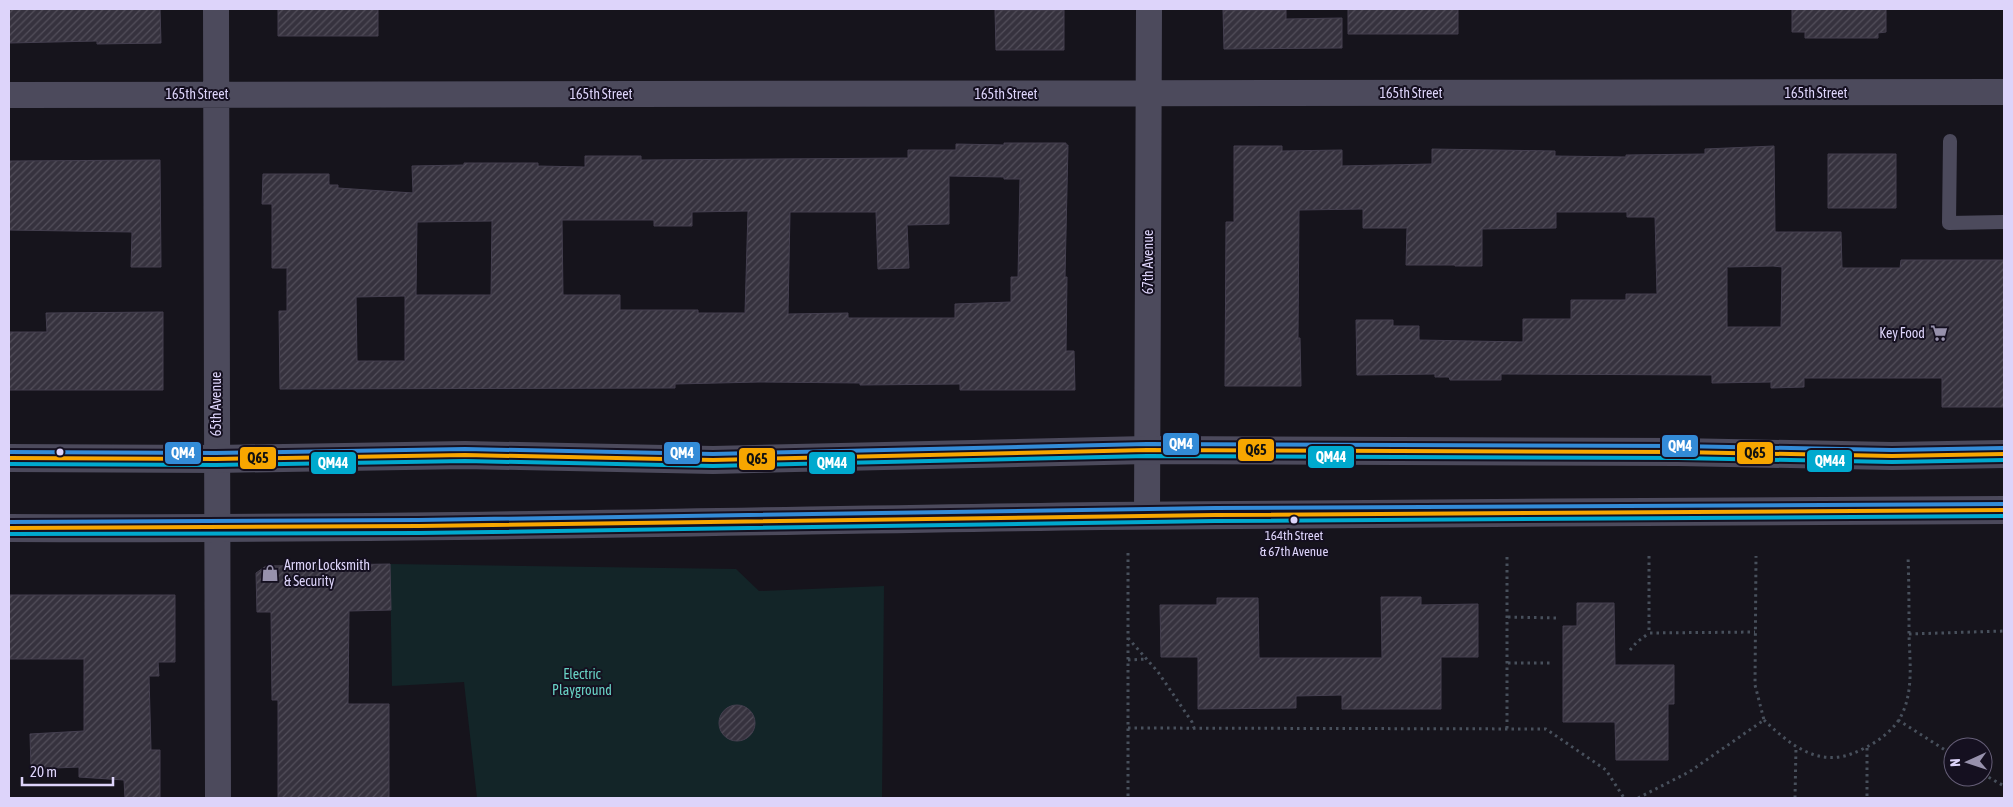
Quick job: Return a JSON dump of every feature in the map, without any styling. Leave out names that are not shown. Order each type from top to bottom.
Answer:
[{"type":"street","name":"65th Avenue","points":[[216,9],[218,798]]},
{"type":"street","name":"67th Avenue","points":[[1147,516],[1149,9]]},
{"type":"street","name":"165th Street","points":[[9,95],[2004,92]]},
{"type":"street","points":[[9,458],[216,459],[465,455],[713,460],[1147,450],[1678,452],[1892,456],[2004,454]]},
{"type":"street","points":[[9,528],[216,529],[1147,516],[2004,510]]},
{"type":"lane","points":[[1950,141],[1949,223],[2004,222]]},
{"type":"path","points":[[1128,553],[1128,798]]},
{"type":"path","points":[[1649,556],[1649,633]]},
{"type":"path","points":[[1756,556],[1755,685],[1764,720],[1796,747],[1812,755],[1830,757],[1847,755],[1867,748],[1896,724],[1903,712],[1908,695],[1910,671],[1908,556]]},
{"type":"path","points":[[1507,557],[1507,729]]},
{"type":"path","points":[[1508,617],[1556,618]]},
{"type":"path","points":[[1910,634],[2004,631]]},
{"type":"path","points":[[1630,650],[1649,633],[1755,632]]},
{"type":"path","points":[[1128,638],[1158,672],[1192,722],[1194,728]]},
{"type":"path","points":[[1128,660],[1146,659]]},
{"type":"path","points":[[1508,663],[1552,664]]},
{"type":"path","points":[[1638,798],[1689,772],[1764,720]]},
{"type":"path","points":[[1898,720],[1943,749]]},
{"type":"path","points":[[1128,728],[1546,729],[1606,770],[1624,798]]},
{"type":"path","points":[[1795,798],[1796,747]]},
{"type":"path","points":[[1867,748],[1867,798]]},
{"type":"path","points":[[1993,780],[2004,786]]},
{"type":"green space","name":"Electric Playground","points":[[390,564],[736,569],[759,591],[884,586],[882,798],[477,798],[464,682],[392,686]]},
{"type":"building","points":[[9,9],[160,9],[161,43],[97,44],[97,41],[9,43]]},
{"type":"building","points":[[278,9],[378,9],[378,36],[278,36]]},
{"type":"building","points":[[1348,9],[1458,9],[1458,34],[1348,34]]},
{"type":"building","points":[[1792,9],[1886,9],[1886,32],[1878,33],[1878,38],[1805,38],[1805,32],[1792,32]]},
{"type":"building","points":[[995,10],[1064,10],[1064,50],[996,50]]},
{"type":"building","points":[[1223,10],[1286,10],[1286,19],[1342,18],[1342,48],[1224,49]]},
{"type":"building","points":[[1004,143],[1066,143],[1068,145],[1065,277],[1067,277],[1066,351],[1074,351],[1075,390],[960,390],[960,384],[860,385],[860,383],[760,382],[675,384],[675,388],[280,389],[279,311],[287,311],[287,268],[272,268],[272,204],[262,204],[263,174],[329,174],[329,185],[338,185],[338,188],[413,193],[412,166],[464,165],[464,163],[538,163],[538,166],[585,167],[585,156],[641,156],[641,160],[908,158],[908,150],[956,150],[956,144],[1004,145]],"holes":[[[949,176],[1020,179],[1018,277],[1011,277],[1011,302],[955,304],[955,318],[848,318],[848,313],[788,314],[790,212],[876,212],[878,269],[909,268],[907,225],[949,224]],[[748,211],[745,313],[698,313],[698,310],[620,310],[620,295],[563,295],[562,220],[654,220],[654,226],[692,226],[692,212]],[[492,221],[491,295],[416,295],[417,222]],[[405,296],[405,361],[357,361],[356,297]]]},
{"type":"building","points":[[1234,146],[1282,146],[1282,151],[1342,150],[1342,166],[1432,164],[1432,149],[1555,151],[1555,156],[1626,157],[1626,155],[1705,154],[1705,149],[1774,146],[1775,232],[1841,232],[1842,268],[1900,268],[1901,260],[2004,260],[2004,407],[1942,407],[1942,378],[1804,378],[1804,387],[1771,388],[1771,382],[1712,383],[1712,375],[1501,374],[1501,380],[1450,380],[1449,377],[1435,377],[1435,374],[1357,375],[1356,320],[1393,320],[1393,326],[1419,326],[1419,340],[1523,342],[1523,319],[1571,319],[1571,300],[1626,300],[1626,294],[1657,294],[1655,217],[1627,217],[1627,212],[1556,212],[1556,228],[1482,229],[1482,266],[1455,266],[1406,265],[1407,228],[1363,228],[1363,209],[1299,210],[1298,338],[1300,338],[1301,386],[1225,386],[1226,222],[1234,222]],"holes":[[[1727,267],[1782,267],[1781,327],[1727,327]]]},
{"type":"building","points":[[1828,154],[1896,154],[1896,208],[1828,208]]},
{"type":"building","points":[[160,160],[161,267],[131,267],[132,232],[9,230],[9,161]]},
{"type":"building","points":[[163,312],[163,390],[9,390],[9,332],[47,332],[46,313]]},
{"type":"building","points":[[390,564],[391,610],[349,611],[348,704],[389,704],[389,798],[278,798],[278,700],[272,700],[271,612],[257,612],[256,573],[266,566]]},
{"type":"building","points":[[9,595],[175,595],[175,662],[158,662],[159,676],[149,676],[151,750],[160,750],[160,798],[125,798],[124,780],[79,777],[79,767],[31,769],[30,734],[84,731],[84,659],[9,659]]},
{"type":"building","points":[[1381,597],[1421,597],[1421,605],[1478,604],[1478,657],[1441,657],[1441,709],[1342,709],[1342,695],[1296,696],[1296,708],[1198,709],[1198,657],[1161,657],[1160,605],[1217,605],[1217,598],[1258,598],[1259,658],[1382,658]]},
{"type":"building","points":[[1577,603],[1614,603],[1615,665],[1674,665],[1674,704],[1668,704],[1668,760],[1616,760],[1615,722],[1563,722],[1563,626],[1577,626]]},
{"type":"building","points":[[737,705],[744,706],[750,710],[754,716],[754,730],[750,736],[744,740],[737,741],[730,740],[724,736],[720,730],[719,723],[720,716],[724,710],[730,706]]},
{"type":"transit line","name":"QM4","points":[[9,452],[216,453],[465,449],[713,454],[1147,444],[1678,446],[1892,450],[2004,448]]},
{"type":"transit line","name":"Q65","points":[[9,458],[216,459],[465,455],[713,460],[1147,450],[1678,452],[1892,456],[2004,454]]},
{"type":"transit line","name":"QM44","points":[[9,464],[216,465],[465,461],[713,466],[1147,456],[1678,458],[1892,462],[2004,460]]},
{"type":"transit line","name":"QM4","points":[[9,522],[418,520],[1215,508],[2004,504]]},
{"type":"transit line","name":"Q65","points":[[9,528],[419,526],[1215,515],[2004,510]]},
{"type":"transit line","name":"QM44","points":[[9,534],[419,533],[1215,521],[2004,516]]},
{"type":"place","name":"Key Food","points":[[1939,333]]},
{"type":"place","name":"164th Street & 67th Avenue","points":[[1294,520]]},
{"type":"place","name":"Armor Locksmith & Security","points":[[270,573]]}]
